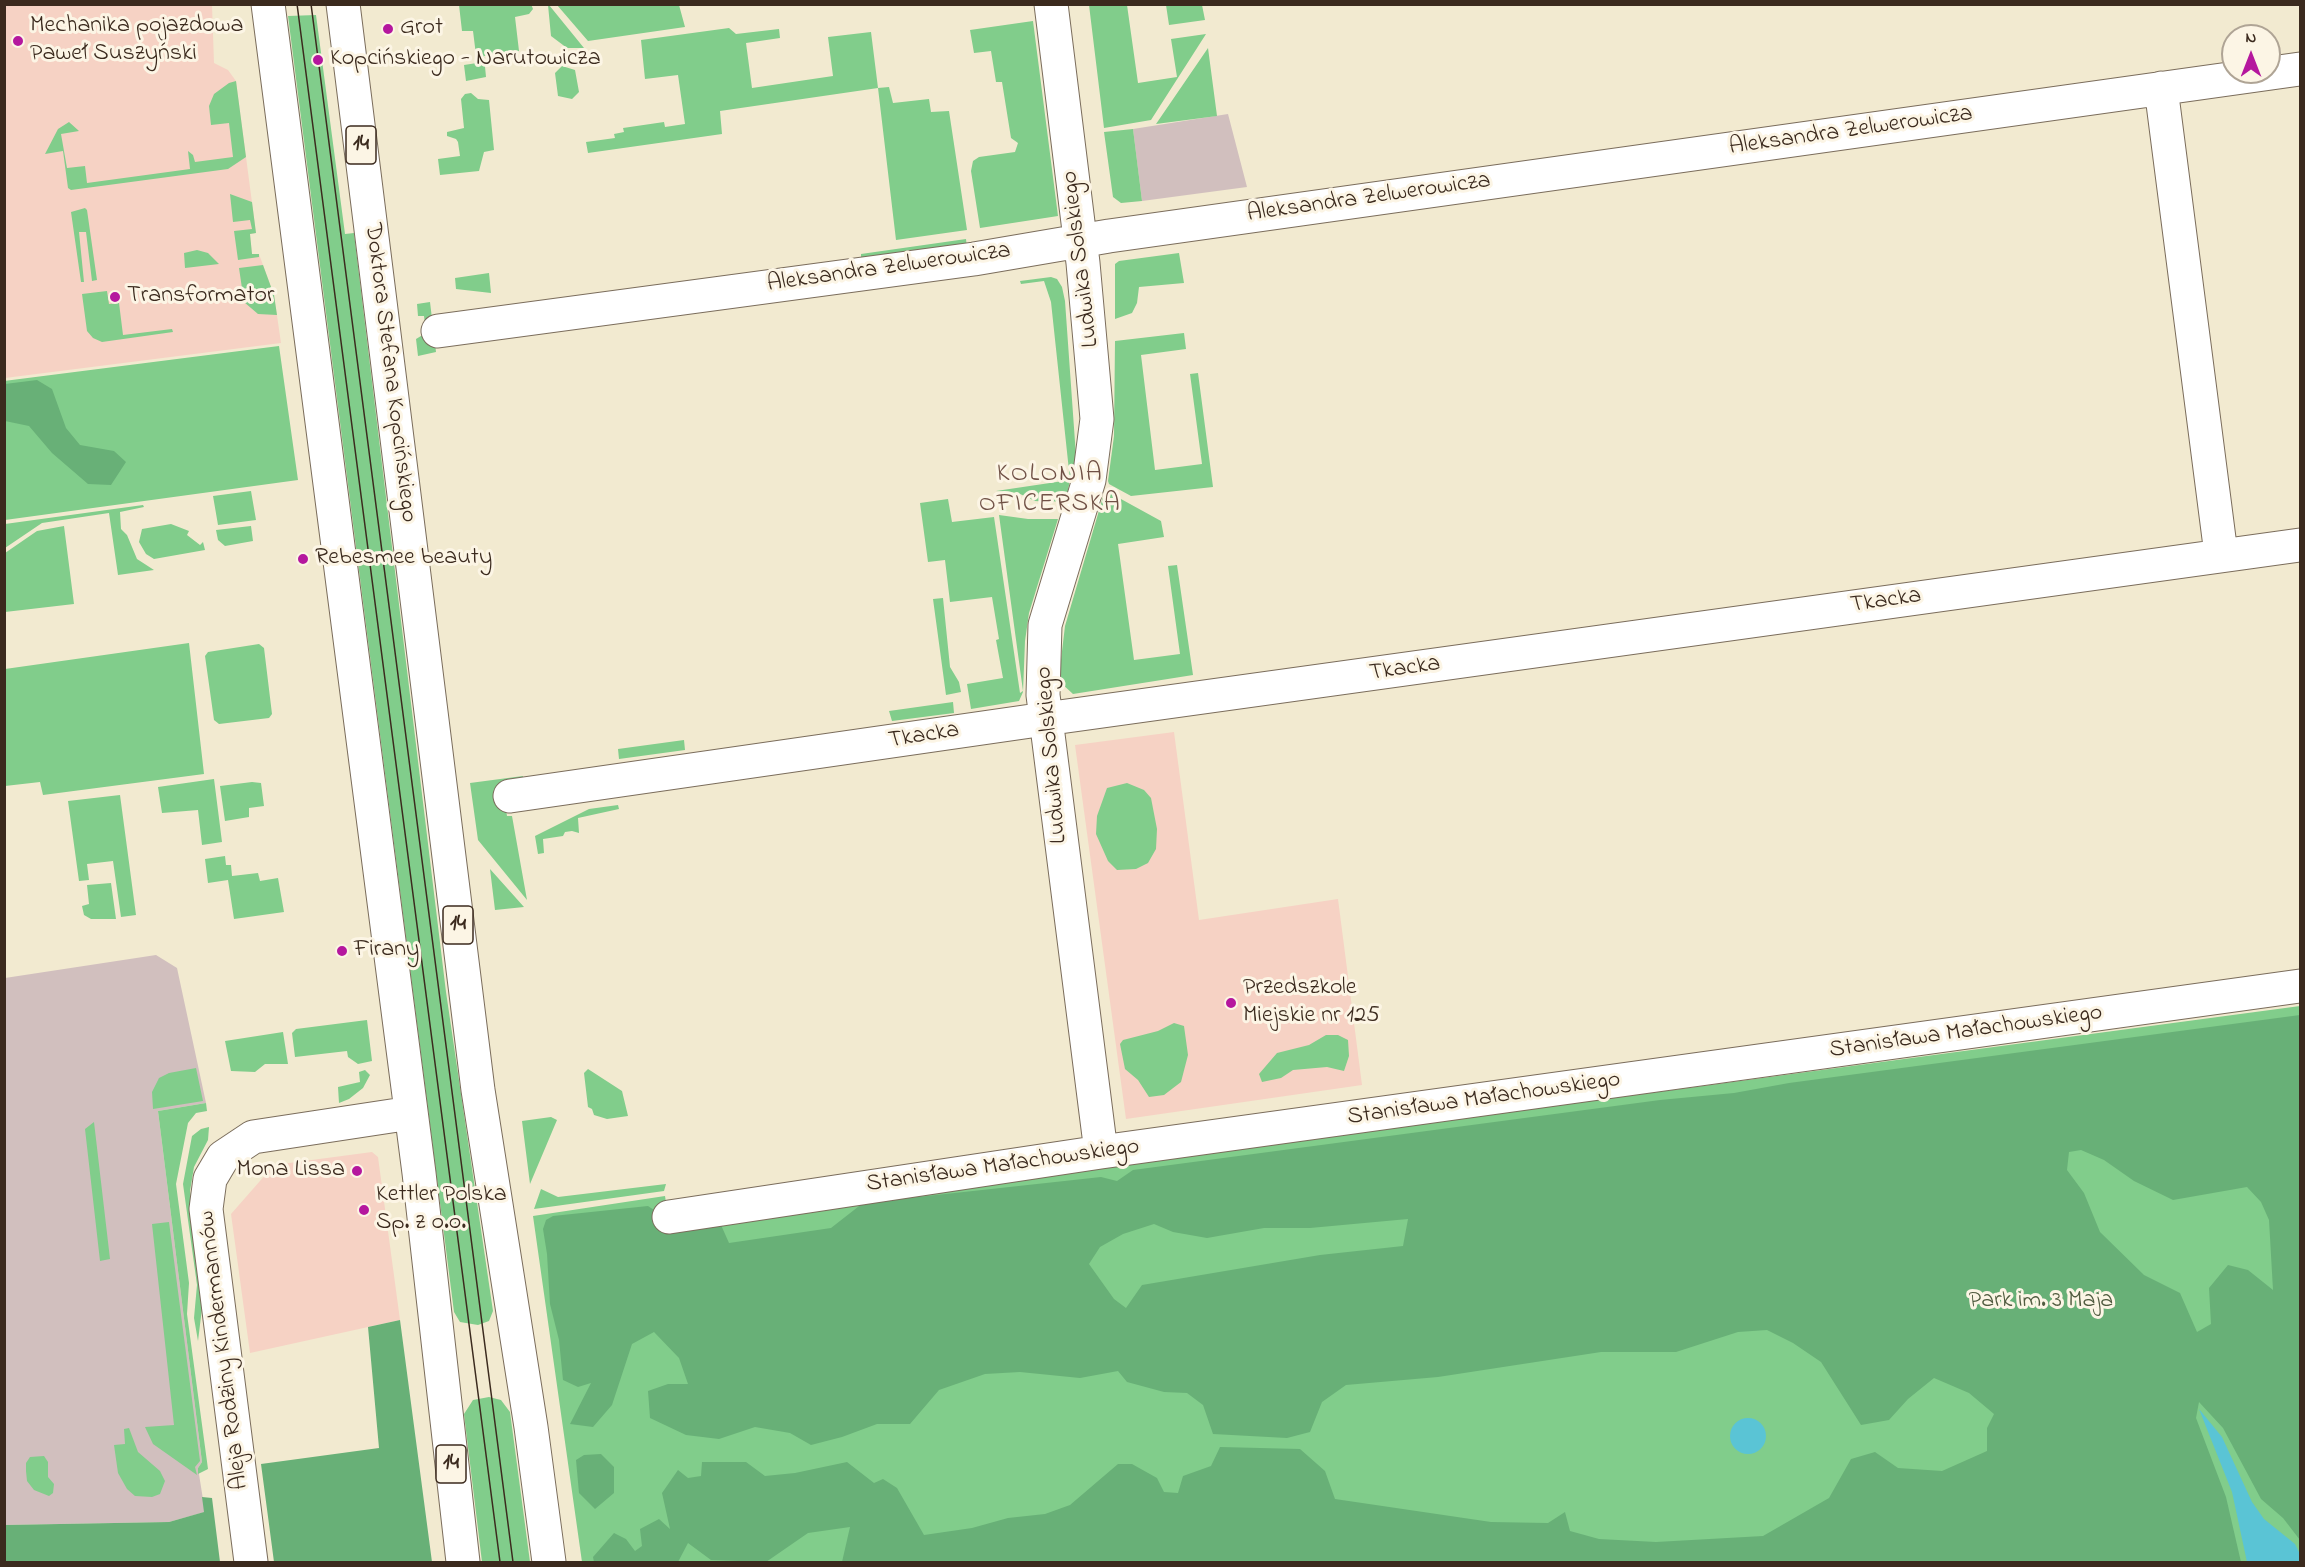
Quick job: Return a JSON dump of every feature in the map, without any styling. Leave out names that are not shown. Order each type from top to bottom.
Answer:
[{"type":"street","name":"14","points":[[268,4],[411,1113],[463,1563]]},
{"type":"street","name":"Doktora Stefana Kopcińskiego","points":[[343,4],[478,1090],[531,1426],[549,1563]]},
{"type":"street","name":"Ludwika Solskiego","points":[[1051,4],[1081,242],[1096,393],[1096,438],[1089,480],[1045,625],[1045,719],[1101,1152]]},
{"type":"street","name":"Aleksandra Zelwerowicza","points":[[438,331],[2301,69]]},
{"type":"street","points":[[2161,88],[2221,554]]},
{"type":"street","name":"Tkacka","points":[[510,796],[2221,554],[2301,545]]},
{"type":"street","name":"Stanisława Małachowskiego","points":[[669,1217],[1101,1152],[2301,986]]},
{"type":"street","name":"Aleja Rodziny Kindermannów","points":[[250,1563],[206,1209],[213,1171],[223,1157],[253,1137],[411,1113]]},
{"type":"shaded area","points":[[4,5],[212,5],[214,63],[228,70],[236,81],[256,233],[250,234],[252,254],[259,254],[274,295],[281,343],[5,378]]},
{"type":"shaded area","points":[[1228,114],[1247,187],[1142,201],[1133,129]]},
{"type":"shaded area","name":"Przedszkole Miejskie nr 125","points":[[1174,732],[1199,920],[1338,899],[1362,1085],[1126,1119],[1075,745]]},
{"type":"shaded area","points":[[156,955],[177,968],[206,1103],[158,1111],[202,1462],[198,1468],[205,1512],[169,1522],[5,1525],[5,978]]},
{"type":"shaded area","points":[[372,1152],[378,1157],[400,1320],[250,1353],[231,1214],[274,1165]]},
{"type":"green space","points":[[531,4],[533,9],[529,14],[515,17],[519,51],[484,56],[486,77],[466,81],[464,65],[477,63],[473,31],[462,31],[459,5]]},
{"type":"green space","points":[[548,5],[584,48],[567,48],[551,36]]},
{"type":"green space","points":[[557,5],[679,5],[685,27],[588,41]]},
{"type":"green space","points":[[1089,5],[1127,5],[1138,83],[1177,77],[1171,39],[1206,34],[1151,120],[1104,128]]},
{"type":"green space","points":[[1166,5],[1202,5],[1205,20],[1169,25]]},
{"type":"green space","points":[[316,15],[345,234],[354,233],[446,992],[493,1311],[489,1321],[478,1325],[460,1322],[454,1312],[288,16]]},
{"type":"green space","points":[[1033,21],[1058,216],[980,228],[971,171],[973,161],[979,157],[1015,152],[1018,143],[1011,138],[1002,82],[996,82],[991,51],[974,53],[970,30]]},
{"type":"green space","points":[[729,28],[736,34],[779,29],[780,38],[746,43],[752,88],[833,76],[828,37],[871,32],[878,88],[720,111],[722,134],[588,153],[586,142],[615,138],[614,134],[624,132],[623,128],[664,122],[665,127],[685,124],[678,75],[645,79],[641,40]]},
{"type":"green space","points":[[1208,48],[1217,116],[1156,124]]},
{"type":"green space","points":[[562,66],[575,70],[579,92],[572,99],[558,96],[555,73]]},
{"type":"green space","points":[[236,81],[246,157],[228,169],[71,190],[68,188],[63,151],[45,154],[58,129],[69,122],[79,131],[61,134],[67,168],[85,166],[87,183],[190,169],[188,151],[193,155],[195,162],[233,157],[229,123],[211,125],[209,106],[214,94],[229,83]]},
{"type":"green space","points":[[889,87],[893,103],[929,99],[931,112],[949,111],[967,230],[896,240],[878,88]]},
{"type":"green space","points":[[471,93],[478,99],[489,100],[494,150],[484,152],[479,171],[440,175],[438,159],[460,156],[458,142],[447,136],[447,132],[464,128],[461,99],[465,94]]},
{"type":"green space","points":[[1133,129],[1142,201],[1121,203],[1113,197],[1104,132]]},
{"type":"green space","points":[[230,194],[252,202],[256,233],[250,234],[252,254],[259,254],[259,257],[238,260],[234,231],[252,229],[250,220],[233,222]]},
{"type":"green space","points":[[85,208],[97,280],[92,281],[86,232],[79,232],[84,282],[81,282],[71,212]]},
{"type":"green space","points":[[966,239],[967,248],[861,262],[861,254]]},
{"type":"green space","points":[[197,250],[208,253],[219,264],[185,268],[184,253]]},
{"type":"green space","points":[[1179,253],[1184,283],[1139,287],[1137,303],[1132,313],[1115,319],[1115,264],[1119,261]]},
{"type":"green space","points":[[263,265],[274,295],[277,315],[258,314],[244,302],[239,268]]},
{"type":"green space","points":[[489,273],[491,293],[456,289],[455,278]]},
{"type":"green space","points":[[1051,277],[1057,279],[1062,287],[1065,301],[1076,456],[1070,480],[1051,302],[1044,281],[1021,284],[1020,281]]},
{"type":"green space","points":[[107,291],[109,304],[119,303],[123,335],[172,329],[173,332],[102,342],[93,338],[87,331],[82,294]]},
{"type":"green space","points":[[430,302],[436,352],[418,356],[416,339],[426,333],[424,316],[418,316],[417,304]]},
{"type":"green space","points":[[1184,333],[1186,349],[1141,355],[1155,470],[1202,464],[1190,374],[1198,373],[1213,487],[1131,496],[1109,484],[1108,481],[1114,436],[1115,341]]},
{"type":"green space","points":[[279,346],[298,480],[5,520],[4,381]]},
{"type":"green space","points":[[37,380],[52,389],[66,428],[80,445],[114,451],[126,462],[111,485],[88,484],[52,453],[29,426],[5,421],[5,384]]},
{"type":"green space","points":[[1070,480],[1066,500],[1035,501],[1018,493],[996,491]]},
{"type":"green space","points":[[251,491],[256,520],[218,525],[213,496]]},
{"type":"green space","points":[[1110,493],[1161,521],[1164,537],[1118,544],[1134,660],[1180,654],[1168,566],[1177,565],[1193,675],[1073,694],[1061,683],[1060,668],[1065,626],[1103,497]]},
{"type":"green space","points":[[948,499],[952,522],[994,517],[1020,693],[1023,691],[999,515],[1028,519],[1058,519],[1029,613],[1025,641],[1023,692],[1019,701],[971,709],[967,684],[1003,678],[996,640],[999,639],[992,597],[950,602],[945,560],[928,562],[920,503]]},
{"type":"green space","points":[[143,505],[144,507],[120,512],[121,529],[127,535],[137,559],[154,570],[118,575],[109,513],[42,523],[5,548],[5,524]]},
{"type":"green space","points":[[171,524],[189,531],[187,535],[200,545],[203,542],[205,550],[154,559],[146,554],[139,542],[142,529]]},
{"type":"green space","points":[[64,526],[74,604],[5,612],[5,553],[37,531]]},
{"type":"green space","points":[[251,526],[253,541],[225,546],[218,540],[216,530]]},
{"type":"green space","points":[[943,598],[950,667],[959,682],[961,692],[946,695],[933,599]]},
{"type":"green space","points":[[189,643],[204,774],[43,795],[40,782],[5,786],[5,669]]},
{"type":"green space","points":[[259,644],[264,648],[272,714],[269,718],[219,724],[214,720],[205,656],[208,652]]},
{"type":"green space","points":[[953,702],[954,713],[892,721],[889,711]]},
{"type":"green space","points":[[684,740],[685,750],[619,759],[618,749]]},
{"type":"green space","points":[[523,776],[523,781],[502,785],[507,816],[512,816],[527,900],[478,840],[470,783]]},
{"type":"green space","points":[[214,779],[222,842],[202,845],[198,810],[162,813],[158,787]]},
{"type":"green space","points":[[261,783],[264,806],[249,808],[249,817],[225,821],[220,786]]},
{"type":"green space","points":[[1127,783],[1144,790],[1151,798],[1157,829],[1156,849],[1148,863],[1136,869],[1117,870],[1108,861],[1096,834],[1097,816],[1107,788]]},
{"type":"green space","points":[[120,795],[136,915],[121,917],[113,861],[87,864],[89,880],[79,881],[68,801]]},
{"type":"green space","points":[[618,805],[619,809],[578,818],[579,833],[565,832],[563,836],[543,839],[544,853],[538,854],[535,836],[589,809]]},
{"type":"green space","points":[[225,856],[226,865],[231,865],[232,876],[258,873],[260,881],[278,878],[284,912],[234,919],[228,880],[208,883],[205,859]]},
{"type":"green space","points":[[490,869],[524,907],[495,910]]},
{"type":"green space","points":[[111,883],[116,919],[91,919],[84,915],[82,906],[89,904],[87,885]]},
{"type":"green space","name":"Park im. 3 Maja","points":[[2300,1006],[2300,1562],[582,1562],[533,1216],[665,1196],[669,1221],[970,1184]]},
{"type":"green space","name":"Park im. 3 Maja","points":[[2300,1015],[2300,1540],[2283,1518],[2261,1499],[2223,1428],[2199,1402],[2196,1418],[2226,1497],[2241,1562],[842,1562],[850,1527],[808,1533],[766,1562],[711,1560],[688,1543],[678,1562],[594,1562],[593,1557],[614,1533],[626,1539],[635,1551],[642,1546],[640,1529],[659,1519],[670,1529],[662,1493],[678,1470],[688,1478],[701,1476],[702,1462],[746,1462],[765,1476],[795,1473],[847,1462],[874,1483],[883,1479],[897,1488],[924,1535],[972,1528],[1008,1518],[1045,1514],[1070,1505],[1118,1464],[1132,1464],[1157,1478],[1164,1492],[1178,1493],[1183,1476],[1211,1466],[1220,1447],[1300,1449],[1325,1471],[1335,1499],[1491,1522],[1548,1523],[1565,1512],[1570,1531],[1599,1539],[1656,1542],[1763,1536],[1829,1498],[1851,1459],[1875,1452],[1898,1468],[1942,1471],[1987,1451],[1987,1428],[1994,1414],[1969,1393],[1934,1378],[1908,1399],[1889,1420],[1861,1425],[1821,1362],[1793,1343],[1767,1330],[1738,1332],[1676,1352],[1601,1352],[1438,1377],[1346,1385],[1322,1402],[1310,1432],[1287,1438],[1213,1434],[1203,1405],[1187,1393],[1164,1392],[1127,1382],[1118,1371],[1080,1378],[1020,1372],[985,1374],[939,1390],[910,1424],[877,1424],[811,1445],[790,1433],[755,1427],[719,1439],[686,1435],[650,1418],[648,1391],[668,1384],[688,1384],[679,1358],[654,1332],[632,1344],[612,1405],[593,1427],[570,1424],[591,1383],[578,1387],[563,1380],[559,1340],[550,1304],[543,1229],[546,1220],[553,1216],[648,1206],[657,1212],[721,1225],[729,1243],[831,1228],[863,1203],[1101,1177],[1117,1181],[1133,1170],[1660,1100],[1734,1093],[1789,1083]],"holes":[[[2081,1150],[2104,1160],[2134,1181],[2173,1200],[2247,1187],[2261,1202],[2269,1220],[2273,1290],[2248,1270],[2228,1265],[2209,1288],[2211,1324],[2197,1332],[2180,1293],[2144,1275],[2100,1232],[2084,1193],[2067,1170],[2069,1152]],[[1408,1219],[1403,1246],[1320,1255],[1142,1285],[1126,1308],[1114,1299],[1089,1264],[1100,1247],[1123,1234],[1154,1224],[1173,1232],[1207,1238],[1264,1228],[1310,1228]]]},
{"type":"green space","points":[[367,1020],[372,1061],[358,1064],[348,1057],[347,1051],[295,1057],[292,1033],[296,1029]]},
{"type":"green space","points":[[1174,1023],[1184,1026],[1188,1055],[1181,1082],[1164,1095],[1149,1097],[1138,1080],[1125,1069],[1120,1044],[1123,1040],[1158,1031]]},
{"type":"green space","points":[[283,1032],[288,1064],[265,1064],[255,1072],[231,1071],[225,1041]]},
{"type":"green space","points":[[1326,1035],[1338,1035],[1348,1040],[1349,1056],[1344,1071],[1327,1067],[1293,1070],[1281,1078],[1262,1082],[1259,1074],[1277,1053],[1309,1045]]},
{"type":"green space","points":[[196,1068],[203,1101],[153,1109],[152,1092],[159,1078],[169,1073]]},
{"type":"green space","points":[[588,1069],[622,1091],[628,1116],[607,1119],[594,1115],[592,1109],[588,1107],[584,1073]]},
{"type":"green space","points":[[365,1070],[370,1075],[363,1088],[349,1099],[339,1103],[338,1087],[360,1082],[359,1072]]},
{"type":"green space","points":[[206,1103],[207,1111],[196,1113],[188,1123],[176,1184],[189,1283],[187,1314],[208,1469],[198,1474],[198,1468],[202,1462],[158,1111]]},
{"type":"green space","points":[[551,1117],[557,1120],[530,1184],[522,1121]]},
{"type":"green space","points":[[94,1122],[110,1259],[100,1261],[85,1129]]},
{"type":"green space","points":[[209,1127],[208,1140],[194,1167],[190,1191],[203,1300],[198,1341],[194,1318],[197,1285],[183,1184],[192,1136],[201,1129]]},
{"type":"green space","points":[[666,1184],[664,1191],[534,1209],[541,1189],[558,1197]]},
{"type":"green space","points":[[169,1222],[200,1461],[195,1467],[197,1475],[153,1444],[145,1427],[174,1425],[152,1224]]},
{"type":"green space","points":[[400,1320],[432,1562],[274,1562],[261,1464],[379,1448],[368,1327]]},
{"type":"green space","points":[[489,1397],[501,1400],[510,1412],[530,1562],[482,1562],[464,1414],[473,1400]]},
{"type":"green space","points":[[129,1428],[138,1452],[160,1471],[165,1481],[160,1494],[152,1497],[135,1496],[127,1489],[118,1473],[114,1445],[125,1444],[124,1429]]},
{"type":"green space","points":[[601,1454],[614,1467],[614,1493],[595,1509],[579,1493],[576,1460],[584,1455]]},
{"type":"green space","points":[[44,1456],[48,1462],[48,1477],[54,1484],[53,1493],[49,1496],[34,1490],[27,1481],[26,1463],[30,1457]]},
{"type":"green space","points":[[202,1497],[212,1498],[220,1562],[5,1562],[5,1525],[169,1522],[204,1512]]},
{"type":"water","points":[[2199,1409],[2222,1437],[2252,1502],[2264,1519],[2295,1544],[2300,1554],[2300,1562],[2247,1562],[2232,1492]]},
{"type":"water","points":[[1748,1418],[1761,1423],[1766,1436],[1761,1449],[1748,1454],[1735,1449],[1730,1436],[1735,1423]]},
{"type":"tram line","points":[[297,4],[500,1562]]},
{"type":"tram line","points":[[311,4],[513,1562]]},
{"type":"place","name":"Grot","points":[[388,29]]},
{"type":"place","name":"Mechanika pojazdowa Paweł Suszyński","points":[[18,41]]},
{"type":"place","name":"Kopcińskiego - Narutowicza","points":[[318,60]]},
{"type":"place","name":"Transformator","points":[[115,297]]},
{"type":"place","name":"Rebesmee beauty","points":[[303,559]]},
{"type":"place","name":"Firany","points":[[342,951]]},
{"type":"place","name":"Przedszkole Miejskie nr 125","points":[[1231,1003]]},
{"type":"place","name":"Mona Lissa","points":[[357,1171]]},
{"type":"place","name":"Kettler Polska Sp. z o.o.","points":[[364,1210]]},
{"type":"district","name":"KOLONIA OFICERSKA","points":[[1050,491]]}]
